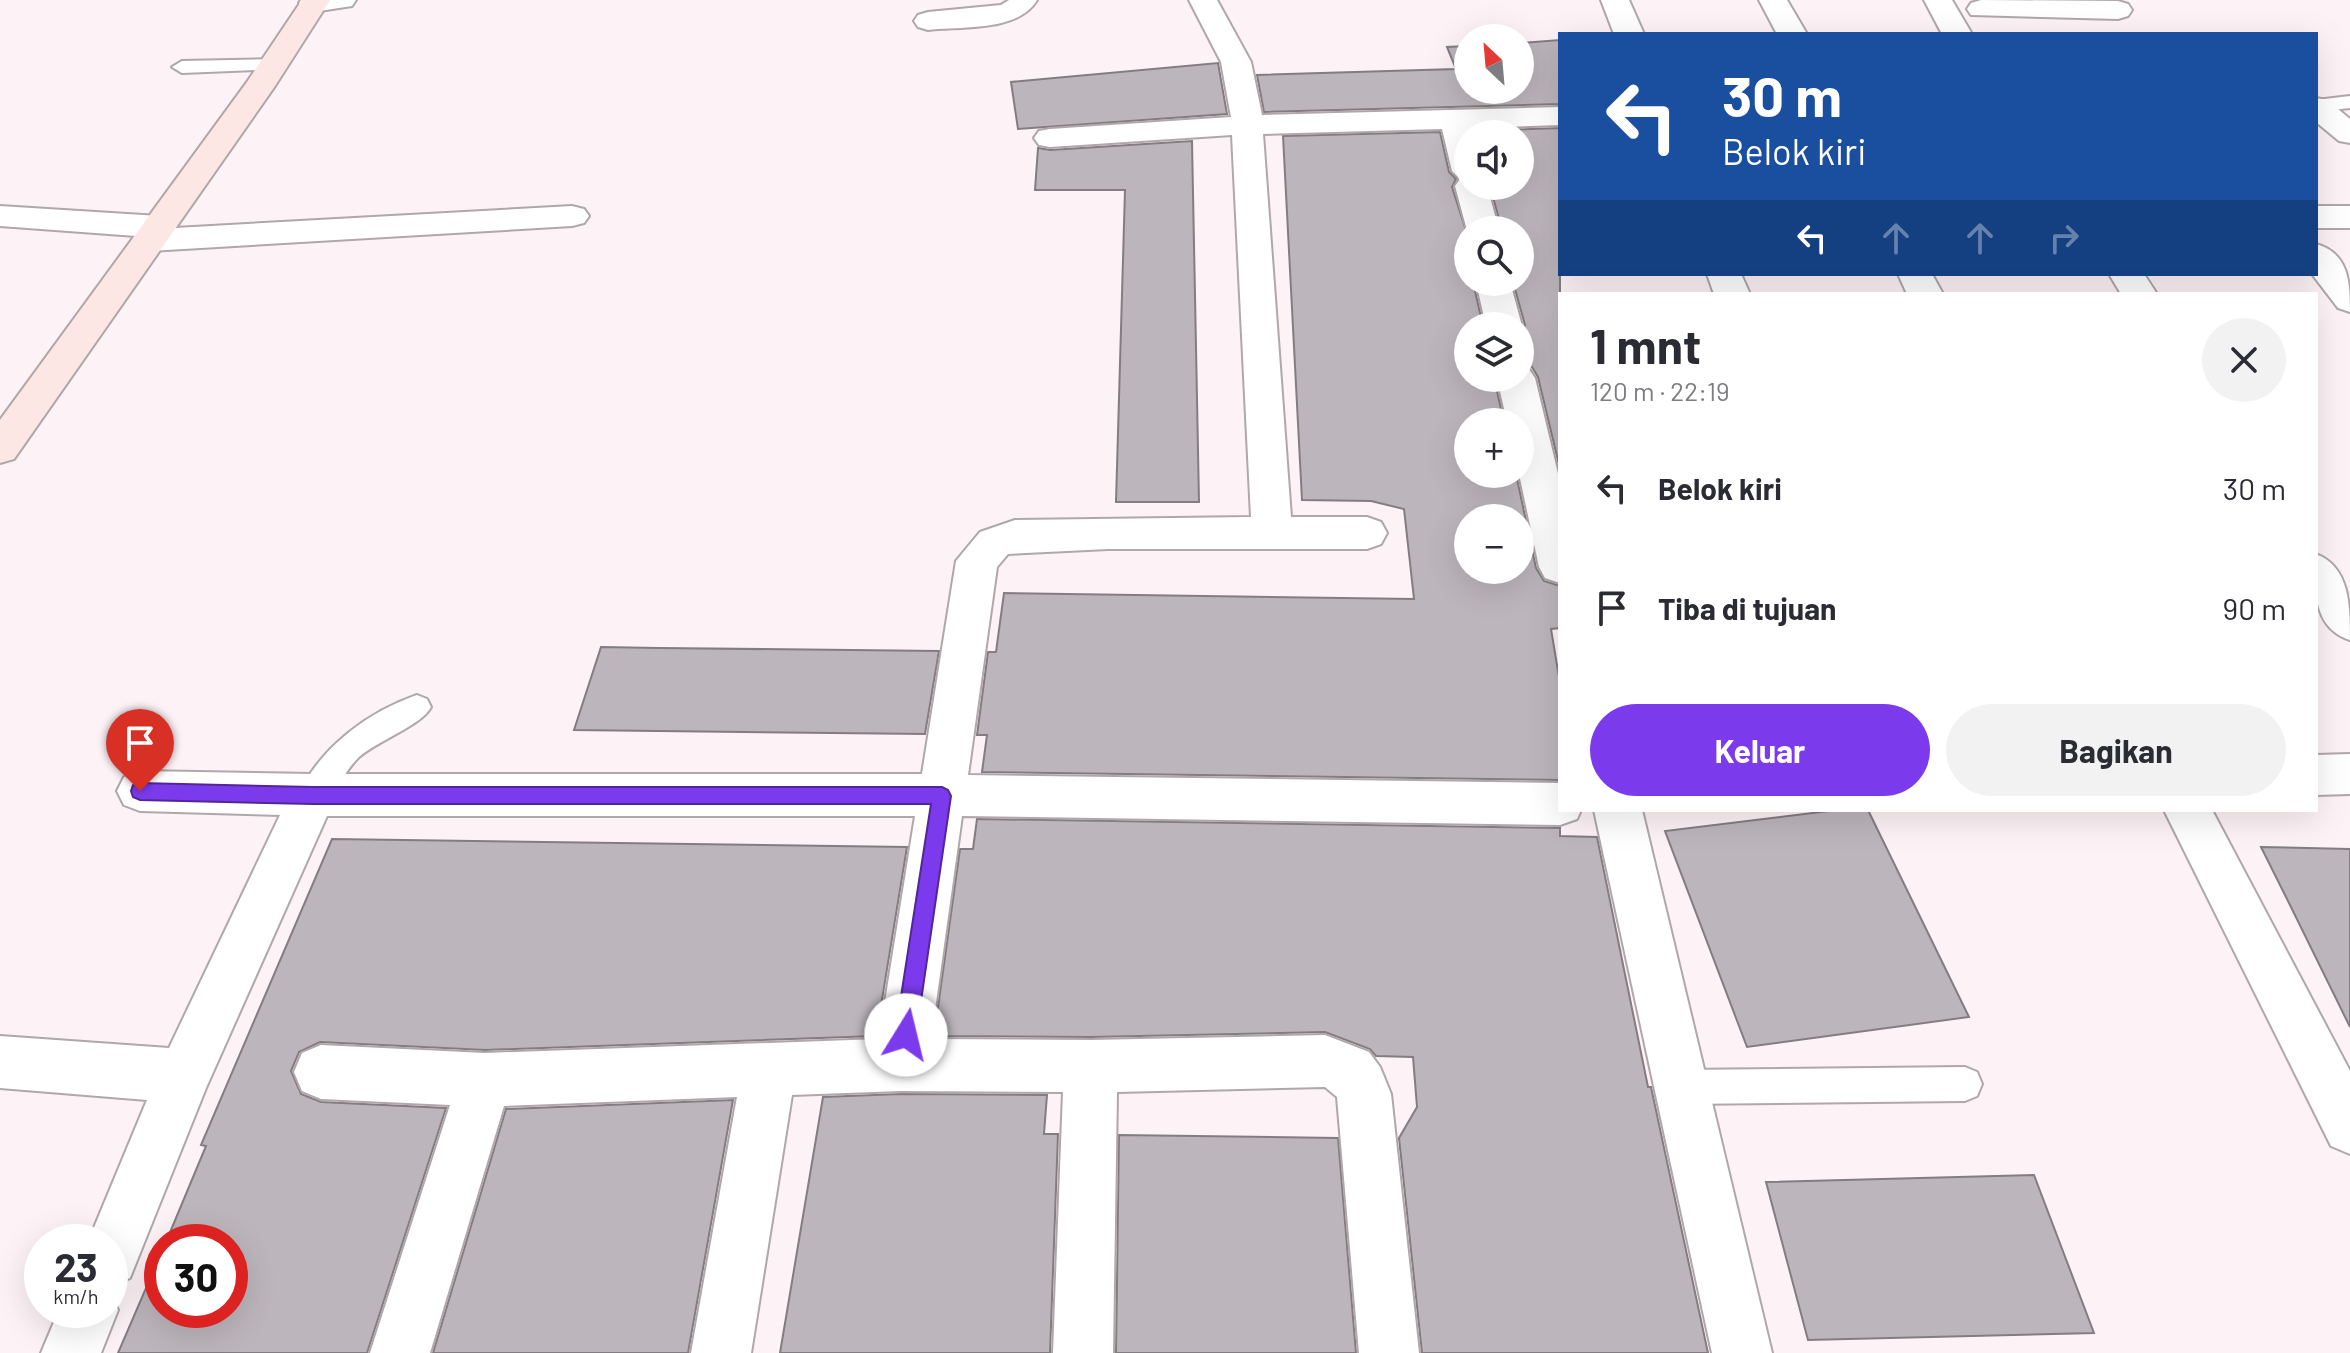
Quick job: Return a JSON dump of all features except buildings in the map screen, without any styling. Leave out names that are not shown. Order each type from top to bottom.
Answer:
[{"type":"street","points":[[928,21],[1006,13],[1018,8],[1023,0]]},
{"type":"street","points":[[1203,0],[1236,62],[1246,110],[1272,533]]},
{"type":"street","points":[[1615,0],[1628,32]]},
{"type":"street","points":[[1773,0],[1791,32]]},
{"type":"street","points":[[1938,0],[1956,32]]},
{"type":"street","points":[[0,449],[324,1]]},
{"type":"street","points":[[1979,4],[2118,10]]},
{"type":"street","points":[[1979,4],[1995,32]]},
{"type":"street","points":[[2318,109],[2350,134]]},
{"type":"street","points":[[1456,120],[1558,116]]},
{"type":"street","points":[[1050,138],[1245,125],[1454,120]]},
{"type":"street","points":[[0,216],[155,233],[572,216]]},
{"type":"street","points":[[2318,217],[2350,217]]},
{"type":"street","points":[[2318,258],[2350,300]]},
{"type":"street","points":[[1519,392],[1558,558]]},
{"type":"street","points":[[901,1065],[977,561],[994,543],[1015,536],[1367,533]]},
{"type":"street","points":[[2318,573],[2350,623]]},
{"type":"street","points":[[2318,775],[2350,774]]},
{"type":"street","points":[[140,791],[313,795],[942,796],[1558,804]]},
{"type":"street","points":[[124,1224],[184,1076],[313,795]]},
{"type":"street","points":[[1618,812],[1742,1353]]},
{"type":"street","points":[[2189,812],[2350,1127]]},
{"type":"street","points":[[321,1072],[485,1080],[901,1065],[1091,1066],[1325,1061],[1348,1067],[1358,1077],[1368,1126],[1389,1353]]},
{"type":"street","points":[[0,1062],[184,1076]]},
{"type":"street","points":[[1083,1353],[1091,1066]]},
{"type":"street","points":[[721,1353],[769,1070]]},
{"type":"street","points":[[400,1353],[485,1080]]},
{"type":"street","points":[[71,1353],[81,1328]]},
{"type":"lane","points":[[182,67],[275,65]]},
{"type":"lane","points":[[2318,107],[2350,102]]},
{"type":"lane","points":[[313,795],[347,750],[377,728],[417,707]]},
{"type":"lane","points":[[1681,1087],[1965,1084]]},
{"type":"route","points":[[140,791],[313,795],[942,796],[906,1035]]}]
